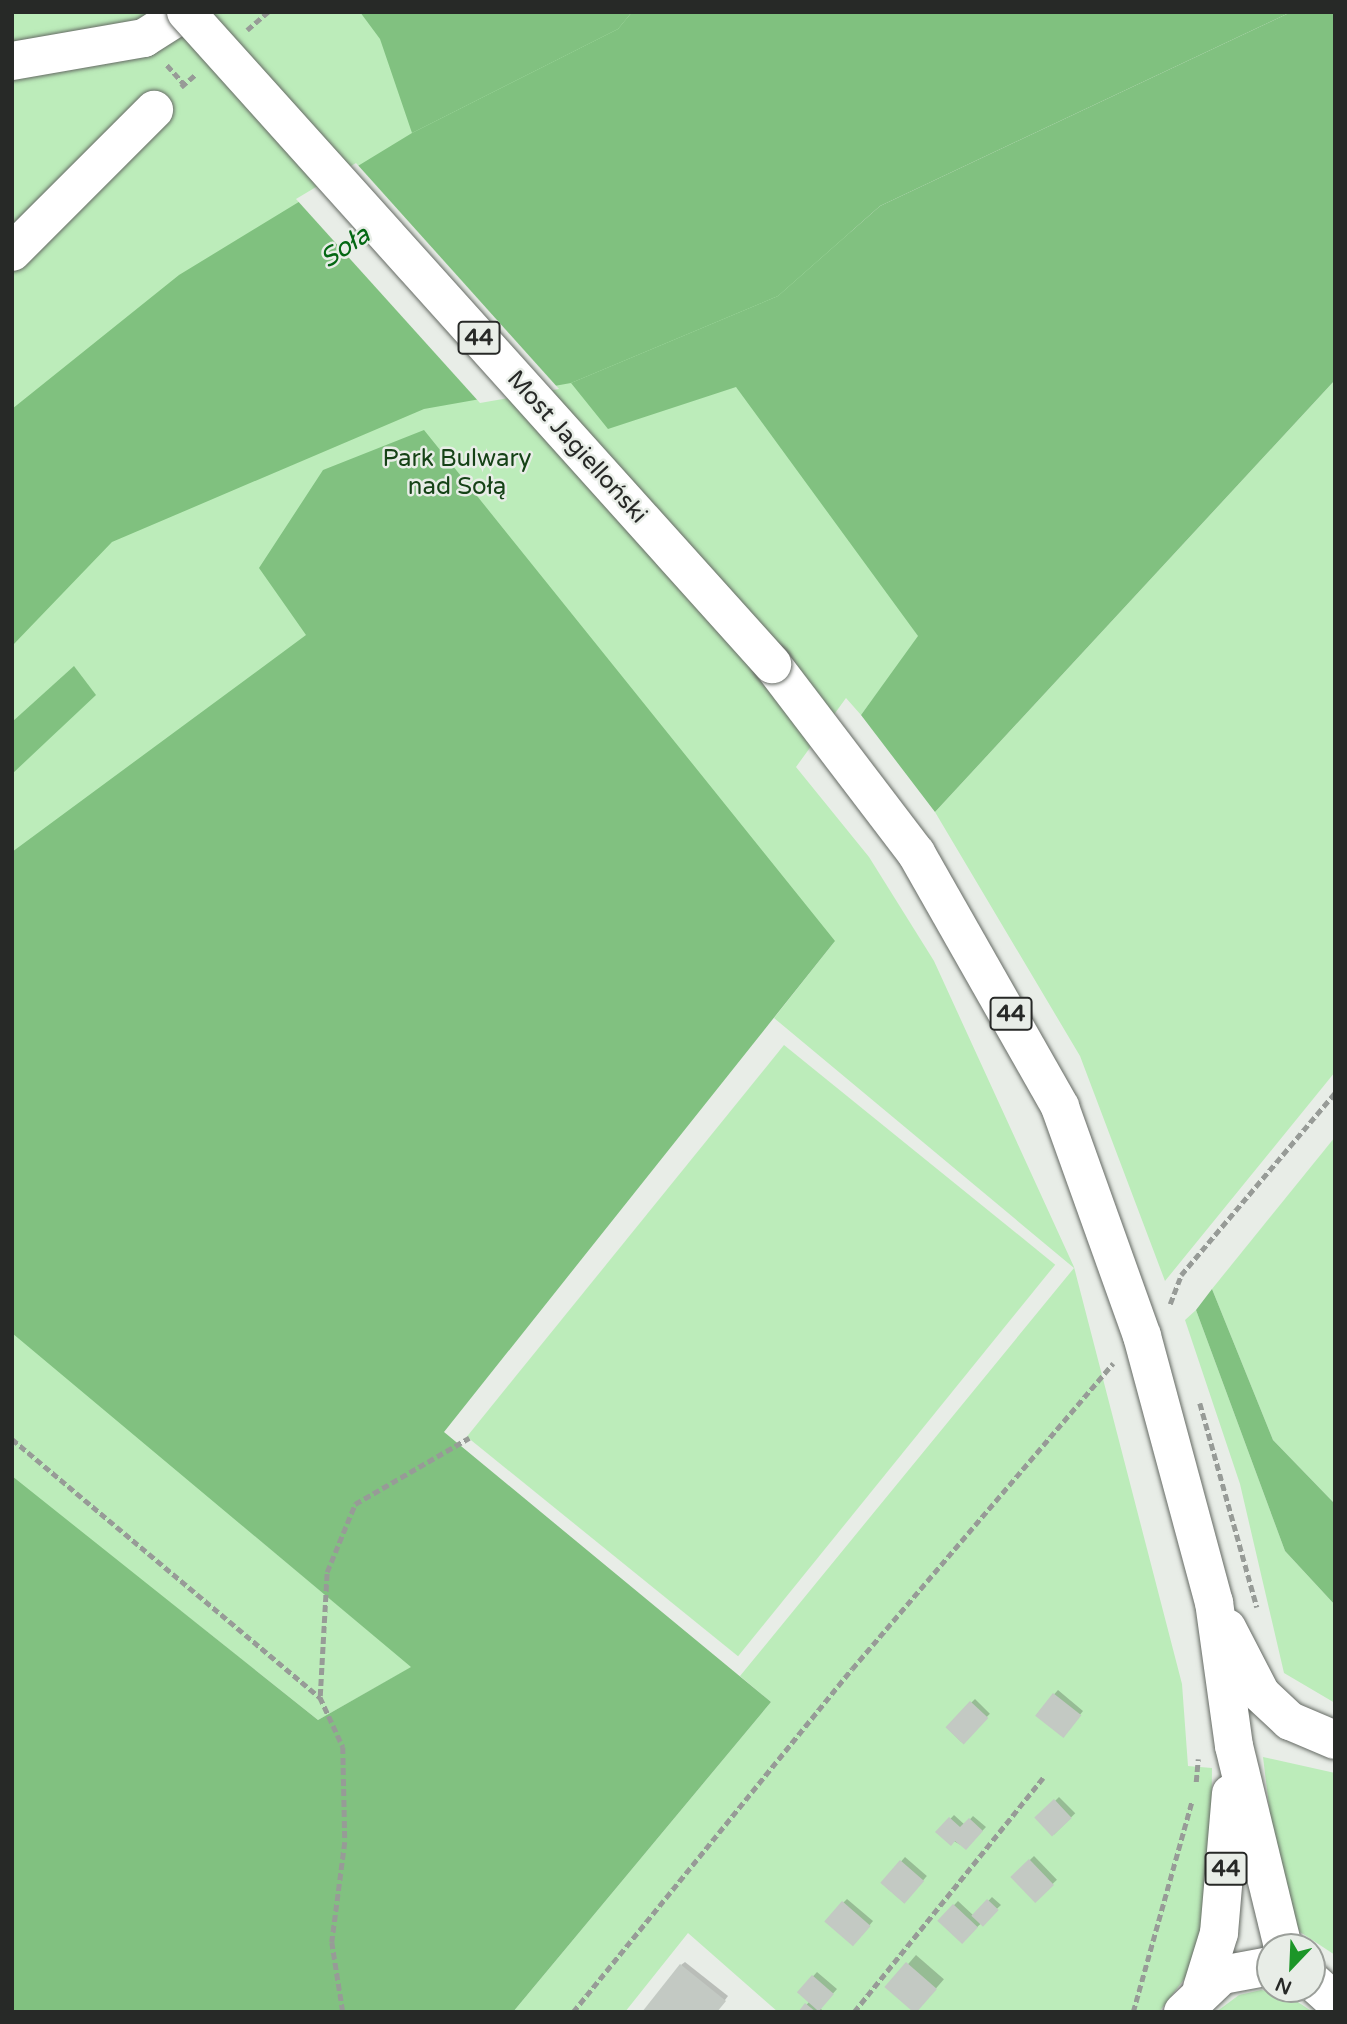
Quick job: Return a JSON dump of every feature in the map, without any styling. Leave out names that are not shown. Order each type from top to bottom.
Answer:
[{"type":"main road","points":[[12,61],[144,38],[185,12]]},
{"type":"main road","name":"Most Jagielloński","points":[[185,12],[772,664],[916,853],[993,979],[1060,1107],[1142,1336],[1214,1602]]},
{"type":"main road","points":[[12,252],[155,110]]},
{"type":"main road","points":[[1214,1602],[1261,1694],[1290,1721],[1335,1740]]},
{"type":"main road","name":"44","points":[[1192,2000],[1219,1933],[1214,1602]]},
{"type":"main road","name":"44","points":[[1217,1747],[1278,1933]]},
{"type":"main road","name":"44","points":[[1192,2000],[1222,1975],[1256,1969]]},
{"type":"path","points":[[1172,1314],[1172,1289],[1181,1275],[1335,1093]]},
{"type":"path","points":[[573,2012],[852,1669],[1116,1360],[1112,1346]]},
{"type":"path","points":[[1196,1390],[1235,1508],[1261,1621]]},
{"type":"path","points":[[320,1697],[327,1572],[355,1504],[469,1438]]},
{"type":"path","points":[[12,1439],[320,1697],[344,1747],[345,1842],[332,1942],[343,2012]]},
{"type":"path","points":[[1133,2012],[1193,1796],[1217,1747]]},
{"type":"path","points":[[854,2012],[1043,1778]]},
{"type":"green space","name":"Park Bulwary nad Sołą","points":[[12,12],[622,12],[1047,422],[905,617],[919,637],[861,715],[846,698],[796,767],[869,857],[934,961],[1074,1267],[1182,1684],[1188,1766],[1212,1768],[1210,1929],[1198,1961],[1159,2012],[778,2012],[688,1933],[625,2012],[513,2012],[771,1702],[740,1676],[1074,1268],[774,1018],[835,941],[243,1526],[412,1667],[318,1720],[181,1611],[12,1842]]},
{"type":"green space","points":[[360,12],[632,12],[618,29],[412,133],[380,39]]},
{"type":"green space","points":[[1291,12],[1335,12],[1335,380],[935,812],[861,715],[918,636],[736,387],[608,429],[571,383],[778,296],[880,206]]},
{"type":"green space","points":[[1335,380],[1335,1072],[1165,1281],[1080,1056],[935,812]]},
{"type":"green space","points":[[424,430],[835,941],[444,1432],[771,1702],[513,2012],[12,2012],[12,1476],[318,1720],[411,1667],[12,1333],[12,852],[306,635],[259,568],[323,470]]},
{"type":"green space","points":[[74,666],[96,695],[12,774],[12,722]]},
{"type":"green space","points":[[784,1045],[1055,1265],[738,1656],[467,1437]]},
{"type":"green space","points":[[1335,1137],[1335,1504],[1273,1440],[1212,1289]]},
{"type":"green space","points":[[1212,1289],[1273,1440],[1335,1504],[1335,1605],[1285,1551],[1196,1310]]},
{"type":"green space","points":[[1196,1310],[1285,1551],[1335,1605],[1335,1703],[1284,1673],[1240,1484],[1185,1320]]},
{"type":"green space","points":[[1263,1757],[1335,1773],[1335,1955],[1326,1949],[1326,1933],[1300,1932],[1281,1903]]},
{"type":"green space","points":[[1256,1991],[1256,2003],[1299,2003],[1313,2012],[1216,2012],[1239,1995]]},
{"type":"water","name":"Soła","points":[[632,12],[1291,12],[880,206],[778,296],[571,383],[424,409],[112,542],[12,646],[12,409],[179,275],[412,133],[618,29]]},
{"type":"pier","points":[[356,163],[559,389],[480,403],[296,199]]},
{"type":"building","points":[[1053,1693],[1081,1715],[1064,1738],[1035,1716]]},
{"type":"building","points":[[970,1701],[988,1718],[964,1744],[945,1727]]},
{"type":"building","points":[[1054,1799],[1072,1818],[1052,1836],[1034,1817]]},
{"type":"building","points":[[949,1817],[960,1827],[969,1818],[983,1831],[966,1850],[955,1841],[951,1846],[935,1832]]},
{"type":"building","points":[[1029,1859],[1054,1885],[1035,1903],[1010,1877]]},
{"type":"building","points":[[900,1860],[924,1881],[904,1904],[880,1883]]},
{"type":"building","points":[[987,1899],[999,1910],[983,1927],[971,1916]]},
{"type":"building","points":[[842,1901],[871,1926],[853,1946],[824,1921]]},
{"type":"building","points":[[953,1904],[978,1927],[962,1944],[937,1921]]},
{"type":"building","points":[[906,1962],[937,1989],[917,2012],[913,2012],[884,1987]]},
{"type":"building","points":[[680,1964],[726,2001],[717,2012],[642,2012]]},
{"type":"building","points":[[812,1975],[834,1994],[819,2011],[797,1992]]},
{"type":"building","points":[[805,2003],[816,2012],[798,2012]]}]
